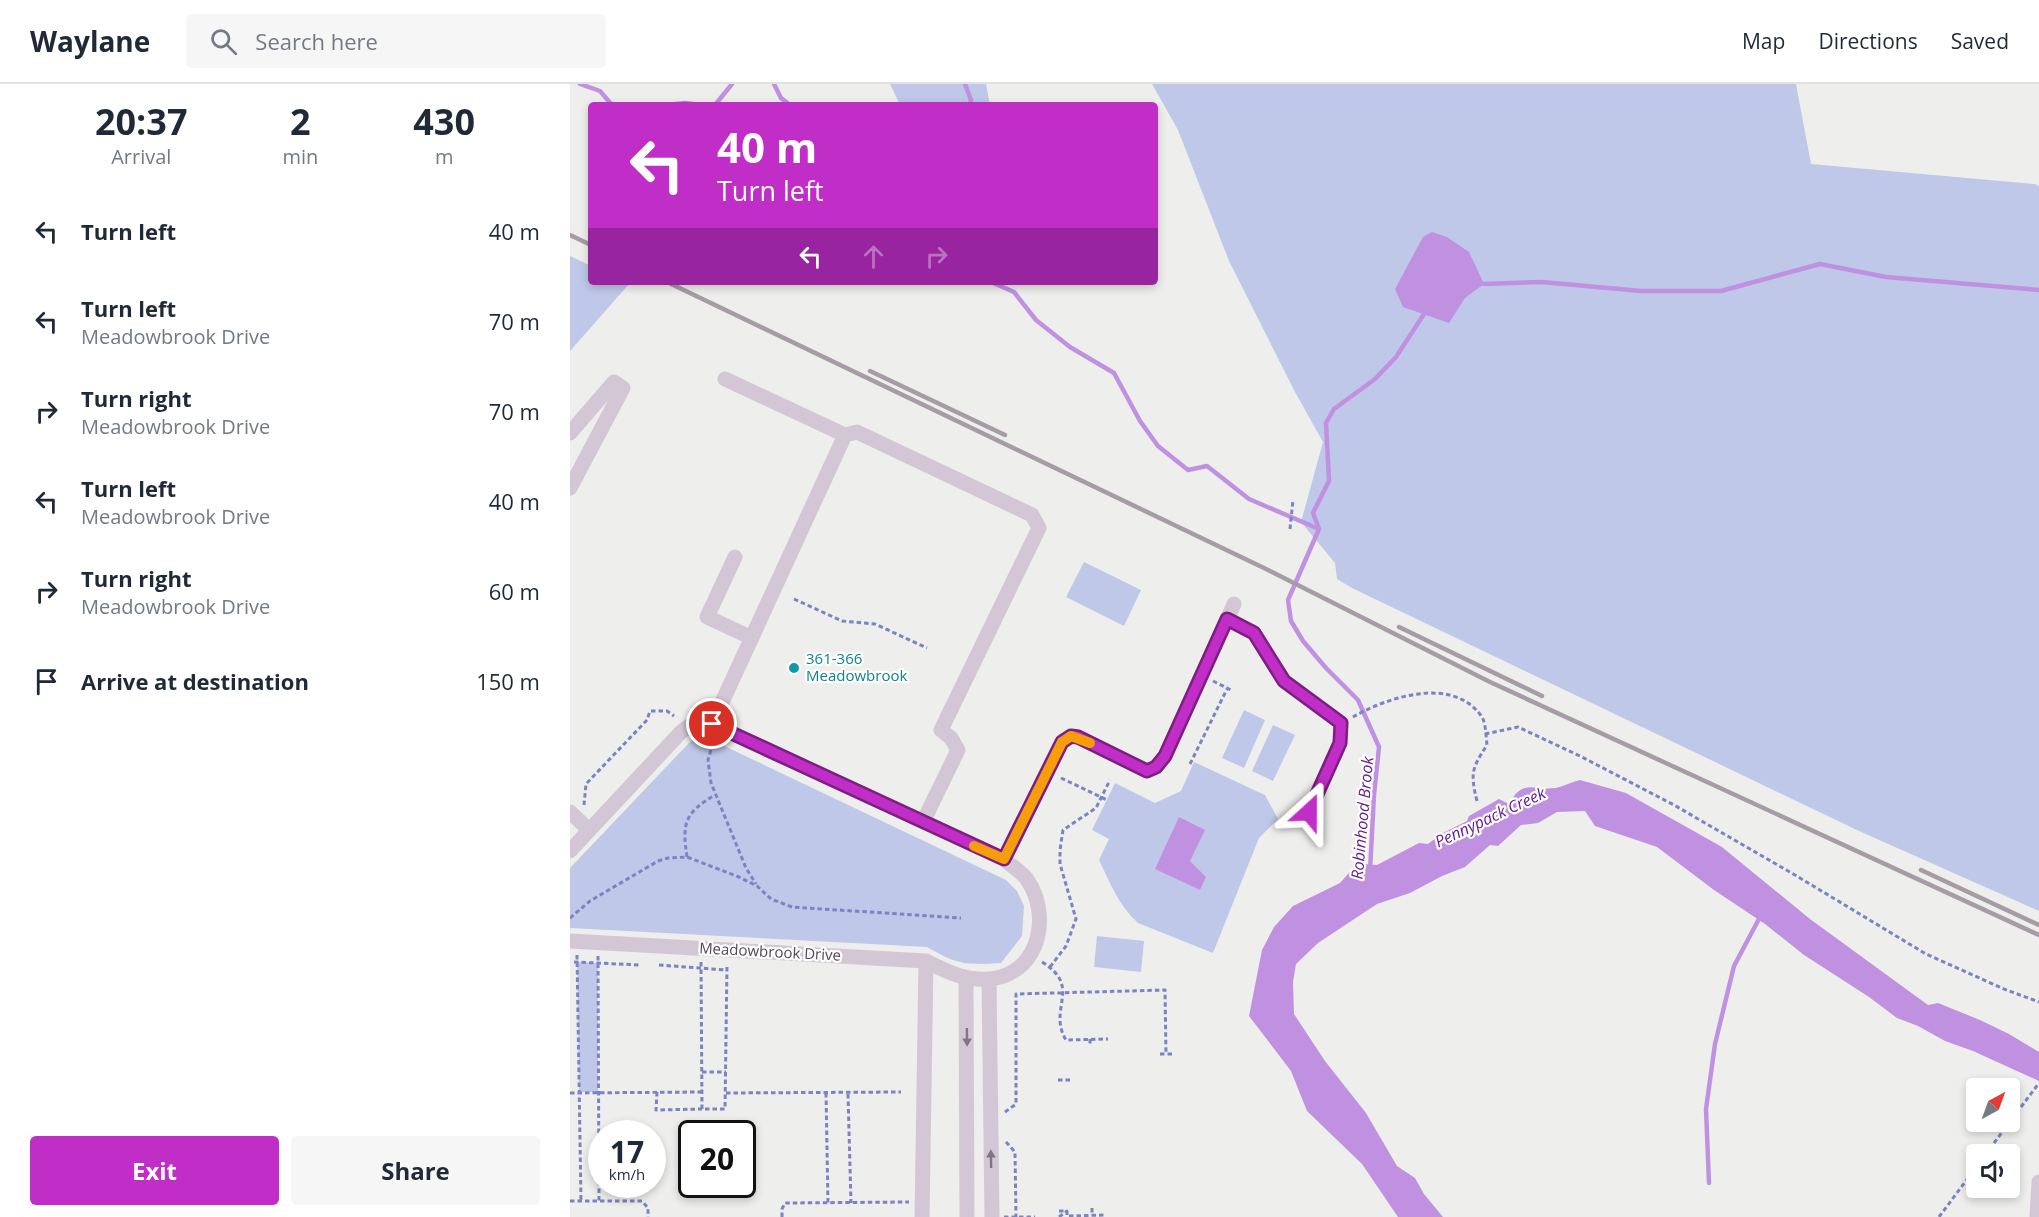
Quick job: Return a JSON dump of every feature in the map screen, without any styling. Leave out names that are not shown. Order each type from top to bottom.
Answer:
[{"type":"street","points":[[725,379],[845,435],[857,432],[1032,515],[1039,528],[941,730],[951,738],[958,750],[923,822]]},
{"type":"street","points":[[570,433],[614,382],[623,388],[570,488]]},
{"type":"street","points":[[570,850],[681,732],[689,726],[712,724],[845,435]]},
{"type":"street","points":[[735,557],[707,617],[752,638]]},
{"type":"street","points":[[1004,859],[1066,738],[1078,737],[1147,771],[1156,767],[1165,756],[1234,604]]},
{"type":"street","points":[[1227,619],[1254,633],[1284,681],[1341,723],[1340,743],[1309,812]]},
{"type":"street","name":"Meadowbrook Drive","points":[[573,941],[926,961],[966,978],[989,979],[1000,977],[1019,967],[1033,951],[1040,929],[1040,907],[1028,879],[1004,859],[712,724]]},
{"type":"street","points":[[577,812],[589,830]]},
{"type":"street","points":[[922,1209],[926,961]]},
{"type":"street","points":[[966,978],[967,1217]]},
{"type":"street","points":[[989,979],[992,1217]]},
{"type":"street","points":[[2037,1217],[2039,1182]]},
{"type":"path","points":[[1290,529],[1293,500]]},
{"type":"path","points":[[794,599],[842,621],[875,624],[927,648]]},
{"type":"path","points":[[1190,764],[1229,689],[1211,681]]},
{"type":"path","points":[[1348,719],[1374,705],[1411,694],[1444,693],[1465,702],[1483,719],[1487,745],[1474,765],[1474,787],[1478,801]]},
{"type":"path","points":[[577,812],[586,784],[647,720],[650,711],[667,711],[674,716]]},
{"type":"path","points":[[1485,734],[1518,727],[1580,756],[1725,834],[1926,954],[2039,1002]]},
{"type":"path","points":[[713,743],[708,770],[716,795],[746,868],[757,886],[771,899],[792,907],[961,918]]},
{"type":"path","points":[[1060,778],[1107,800]]},
{"type":"path","points":[[1050,967],[1066,946],[1076,919],[1060,864],[1059,850],[1063,830],[1096,808],[1110,780]]},
{"type":"path","points":[[687,857],[683,834],[688,816],[703,802],[716,795]]},
{"type":"path","points":[[570,918],[590,900],[658,861],[687,857],[757,886]]},
{"type":"path","points":[[573,941],[581,1201]]},
{"type":"path","points":[[598,942],[599,1201]]},
{"type":"path","points":[[575,962],[641,965]]},
{"type":"path","points":[[701,962],[702,1109]]},
{"type":"path","points":[[1042,962],[1050,967],[1062,982],[1064,992],[1060,1004],[1060,1031],[1066,1040],[1108,1039]]},
{"type":"path","points":[[657,1092],[656,1110],[725,1109],[727,964]]},
{"type":"path","points":[[659,965],[727,970]]},
{"type":"path","points":[[1002,1115],[1016,1104],[1016,994],[1165,990],[1166,1054]]},
{"type":"path","points":[[1090,1039],[1090,1046]]},
{"type":"path","points":[[1160,1054],[1173,1054]]},
{"type":"path","points":[[702,1072],[726,1072]]},
{"type":"path","points":[[1058,1080],[1073,1080]]},
{"type":"path","points":[[1993,1144],[2039,1083]]},
{"type":"path","points":[[570,1093],[702,1092]]},
{"type":"path","points":[[726,1093],[901,1092]]},
{"type":"path","points":[[826,1093],[828,1203]]},
{"type":"path","points":[[848,1094],[851,1203]]},
{"type":"path","points":[[1003,1138],[1015,1152],[1016,1217]]},
{"type":"path","points":[[1939,1217],[1966,1181]]},
{"type":"path","points":[[570,1201],[642,1202],[648,1208],[648,1217]]},
{"type":"path","points":[[782,1217],[785,1203],[851,1203],[922,1209]]},
{"type":"path","points":[[1092,1208],[1092,1215]]},
{"type":"path","points":[[1059,1211],[1067,1211]]},
{"type":"path","points":[[1067,1211],[1067,1216],[1106,1215]]},
{"type":"path","points":[[1059,1217],[1067,1211]]},
{"type":"path","points":[[1000,1217],[1035,1217]]},
{"type":"shaded area","points":[[890,84],[986,84],[989,102],[899,102]]},
{"type":"shaded area","points":[[1152,84],[1796,84],[1811,164],[2039,186],[2039,911],[1859,831],[1337,579],[1335,563],[1301,522],[1323,442],[1295,392],[1229,261],[1178,130]]},
{"type":"shaded area","points":[[570,256],[588,265],[588,285],[628,285],[570,351]]},
{"type":"shaded area","points":[[1084,562],[1141,590],[1124,626],[1066,597]]},
{"type":"shaded area","points":[[1244,710],[1265,720],[1244,768],[1222,758]]},
{"type":"shaded area","points":[[1273,725],[1295,735],[1273,781],[1252,771]]},
{"type":"shaded area","points":[[702,737],[1006,880],[1017,891],[1024,906],[1022,936],[1001,963],[979,964],[955,960],[927,947],[570,928],[570,868],[688,744],[695,738]]},
{"type":"shaded area","points":[[1194,762],[1265,795],[1278,819],[1259,838],[1213,953],[1138,923],[1131,916],[1116,894],[1099,860],[1109,839],[1092,830],[1115,783],[1155,803],[1181,791]]},
{"type":"shaded area","points":[[1097,936],[1144,941],[1141,972],[1094,967]]},
{"type":"shaded area","points":[[577,962],[598,963],[598,1092],[579,1092]]},
{"type":"water","points":[[1432,232],[1447,237],[1469,252],[1484,284],[1465,298],[1449,323],[1403,307],[1395,289],[1423,237]]},
{"type":"water","name":"Pennypack Creek","points":[[1580,780],[1626,793],[1722,847],[1810,919],[1928,1005],[1938,1003],[1980,1020],[2039,1052],[2039,1081],[1897,1018],[1804,955],[1765,924],[1714,890],[1657,847],[1595,826],[1585,811],[1557,812],[1538,823],[1521,825],[1498,846],[1490,845],[1465,867],[1410,893],[1377,904],[1318,943],[1296,964],[1293,982],[1294,1014],[1325,1061],[1366,1113],[1397,1166],[1415,1178],[1424,1194],[1443,1217],[1398,1217],[1362,1164],[1307,1111],[1291,1071],[1249,1016],[1262,950],[1274,927],[1293,906],[1340,883],[1349,873],[1363,864],[1377,865],[1419,843],[1428,844],[1499,799],[1509,804],[1514,796],[1524,788],[1556,788]]},
{"type":"water","points":[[1179,817],[1205,830],[1190,861],[1206,877],[1200,890],[1155,869]]},
{"type":"waterway","points":[[580,84],[600,91],[609,102]]},
{"type":"waterway","points":[[717,102],[732,84]]},
{"type":"waterway","points":[[774,84],[781,98],[786,102]]},
{"type":"waterway","name":"Robinhood Brook","points":[[965,84],[971,102]]},
{"type":"waterway","points":[[1484,284],[1542,282],[1641,291],[1721,291],[1820,264],[1886,277],[2039,290]]},
{"type":"waterway","name":"Robinhood Brook","points":[[998,285],[1014,292],[1036,320],[1070,347],[1114,373],[1140,421],[1158,446],[1188,470],[1207,466],[1249,499],[1319,529]]},
{"type":"waterway","points":[[1319,529],[1313,513],[1329,481],[1326,423],[1334,409],[1375,379],[1396,357],[1424,314]]},
{"type":"waterway","name":"Robinhood Brook","points":[[1319,529],[1288,600],[1291,621],[1303,641],[1358,700],[1379,747],[1370,871]]},
{"type":"waterway","points":[[1709,1183],[1706,1109],[1715,1044],[1734,966],[1760,917]]},
{"type":"railway","points":[[570,235],[588,244]]},
{"type":"railway","points":[[673,285],[1264,568],[1490,682],[2039,935]]},
{"type":"railway","points":[[870,371],[1005,435]]},
{"type":"railway","points":[[1399,627],[1542,696]]},
{"type":"railway","points":[[1921,870],[2039,925]]},
{"type":"slow traffic","points":[[974,846],[1004,859],[1062,742],[1071,736],[1090,743]]},
{"type":"place","name":"361-366 Meadowbrook","points":[[794,668]]},
{"type":"route","points":[[712,724],[1004,859],[1034,796],[1066,738],[1078,737],[1147,771],[1156,767],[1165,756],[1227,619],[1254,633],[1284,681],[1341,723],[1340,743],[1309,812]]}]
